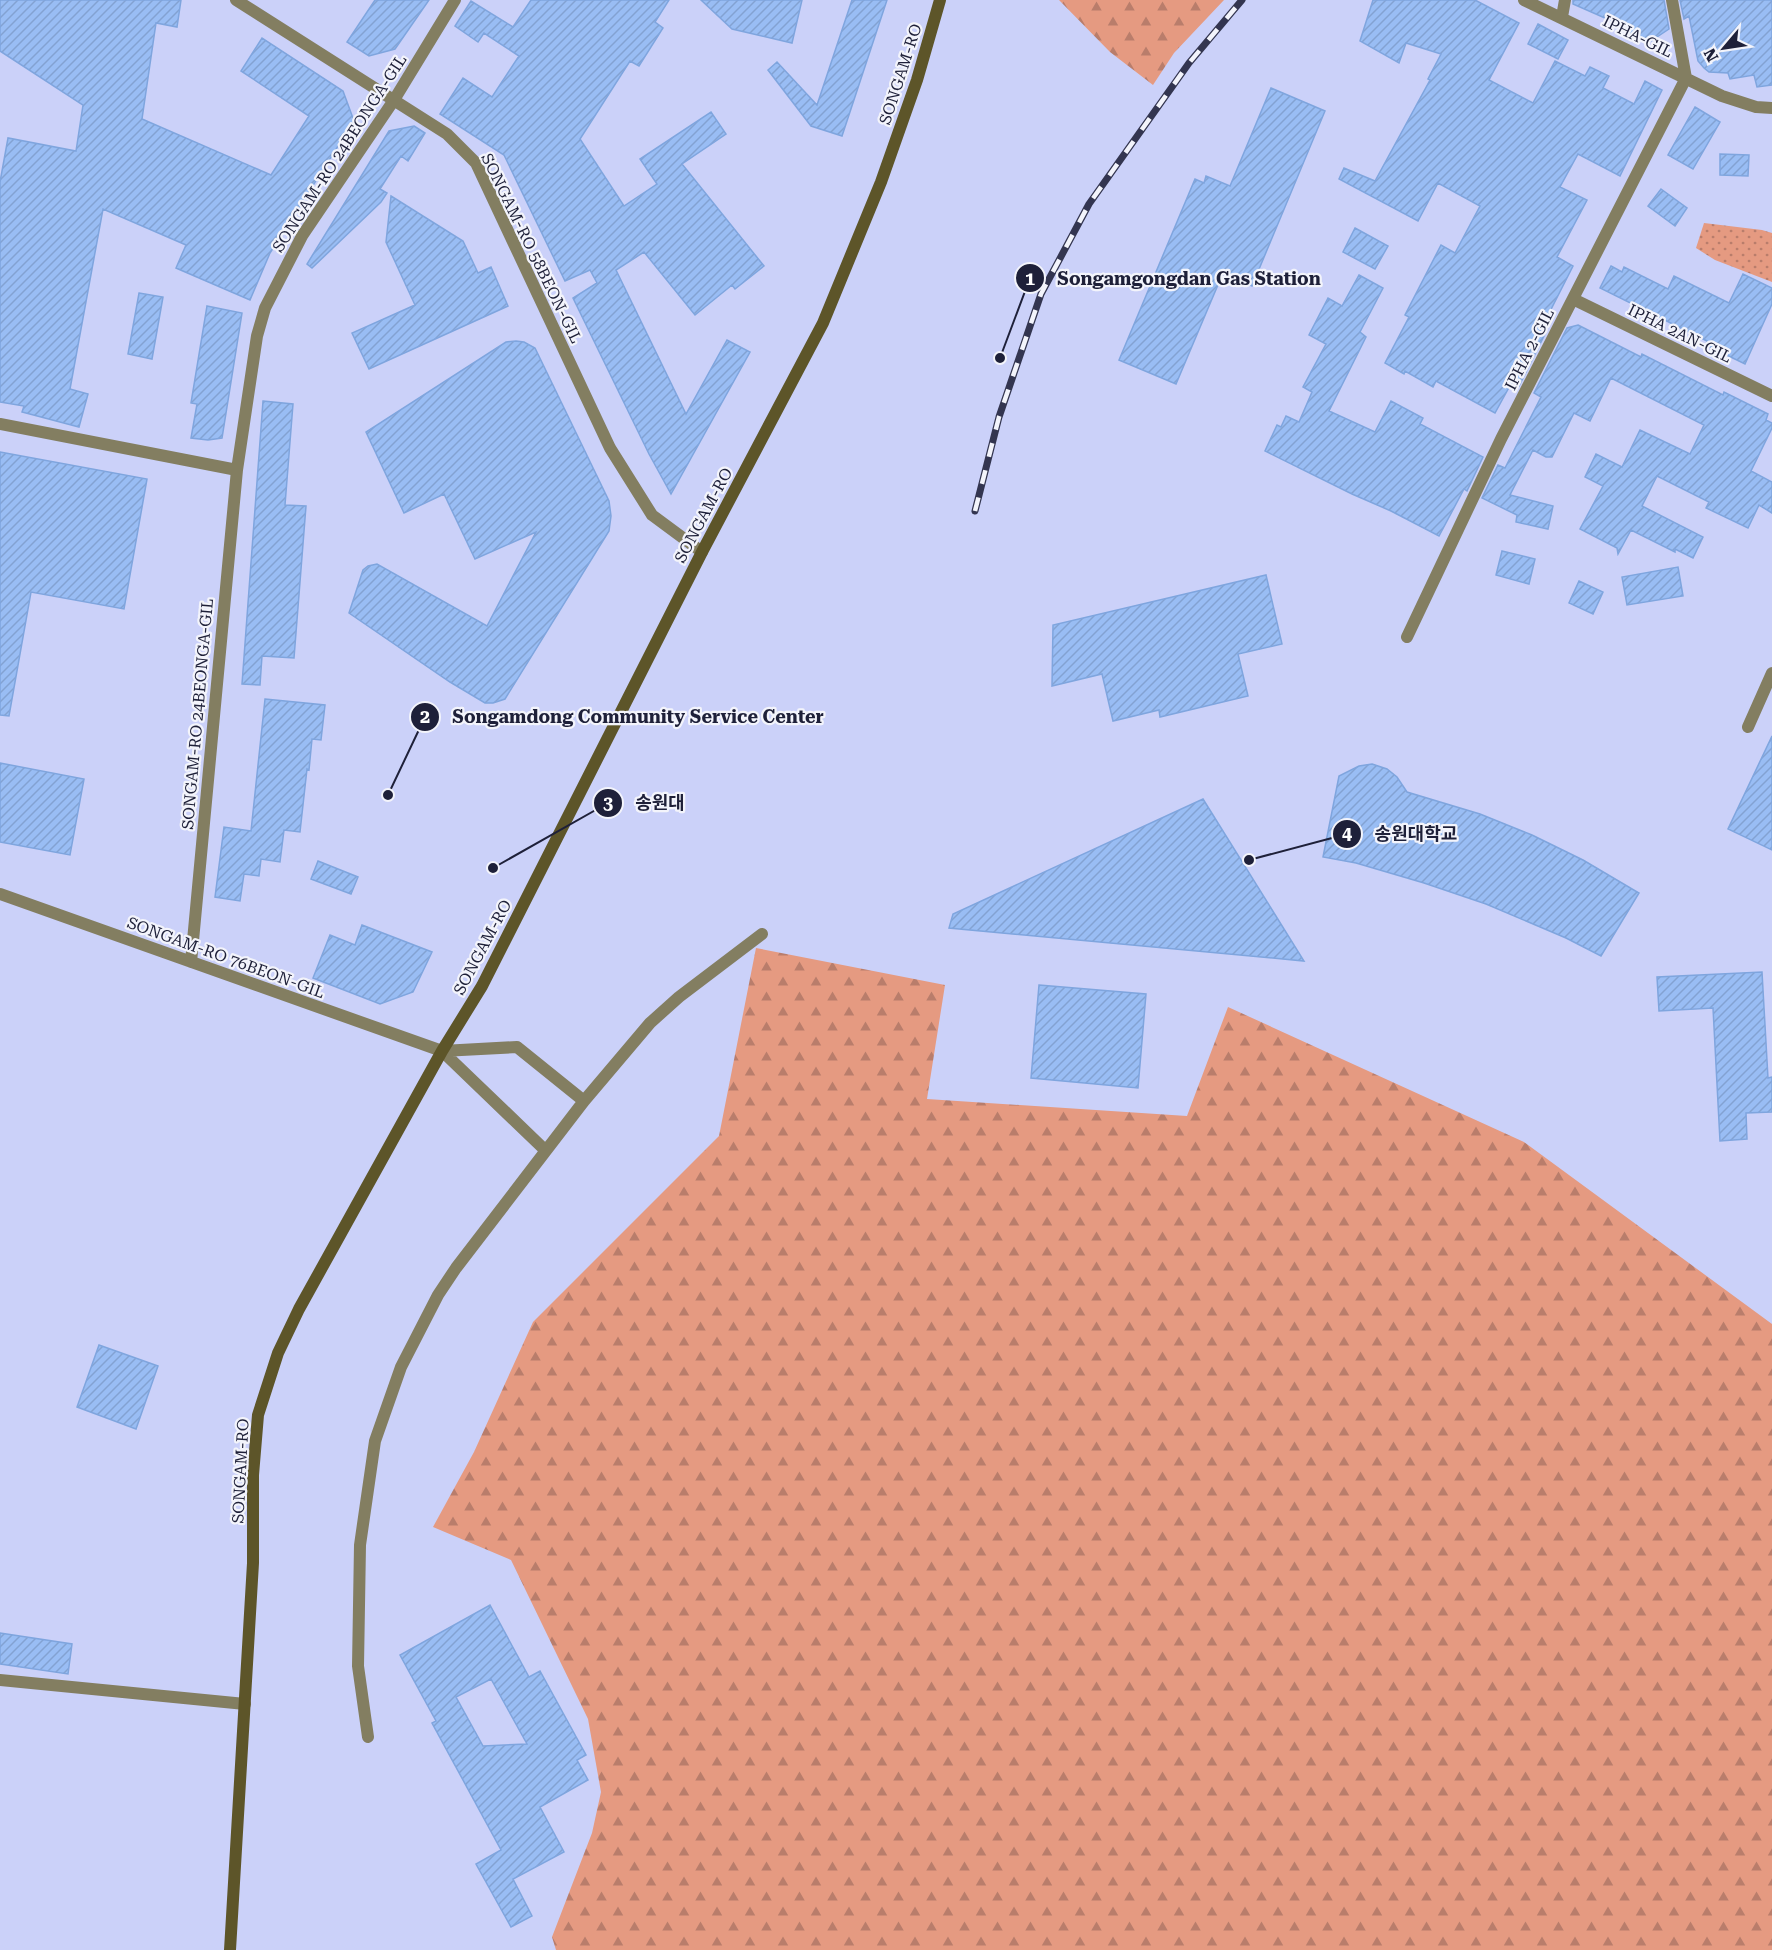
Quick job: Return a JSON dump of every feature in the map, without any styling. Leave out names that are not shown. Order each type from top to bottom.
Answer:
[{"type":"main road","name":"SONGAM-RO","points":[[231,1950],[253,1563],[253,1475],[258,1415],[278,1353],[299,1309],[442,1051],[482,987],[702,552],[823,323],[881,182],[917,80],[940,0]]},
{"type":"street","name":"SONGAM-RO 58BEON-GIL","points":[[236,0],[447,134],[476,163],[610,448],[652,515],[702,552]]},
{"type":"street","name":"SONGAM-RO 24BEONGA-GIL","points":[[191,962],[237,470],[257,336],[265,308],[302,236],[394,100],[455,0]]},
{"type":"street","name":"IPHA-GIL","points":[[1524,0],[1722,96],[1756,107],[1772,108]]},
{"type":"street","points":[[1562,17],[1565,0]]},
{"type":"street","points":[[1672,0],[1686,78]]},
{"type":"street","name":"IPHA 2-GIL","points":[[1407,637],[1501,440],[1686,78]]},
{"type":"street","name":"IPHA 2AN-GIL","points":[[1573,299],[1772,396]]},
{"type":"street","points":[[0,424],[237,470]]},
{"type":"street","points":[[1748,727],[1772,673]]},
{"type":"street","name":"SONGAM-RO 76BEON-GIL","points":[[0,894],[442,1051]]},
{"type":"street","points":[[368,1737],[358,1666],[360,1545],[375,1441],[402,1366],[438,1295],[584,1101],[650,1023],[679,997],[762,934]]},
{"type":"street","points":[[442,1051],[517,1047],[584,1101]]},
{"type":"street","points":[[442,1051],[545,1150]]},
{"type":"street","points":[[0,1680],[245,1704]]},
{"type":"green space","points":[[1059,0],[1224,0],[1174,53],[1153,85],[1110,52]]},
{"type":"green space","points":[[1704,223],[1772,233],[1772,282],[1715,260],[1696,248]]},
{"type":"green space","points":[[756,948],[945,985],[927,1099],[1187,1116],[1228,1007],[1524,1142],[1772,1324],[1772,1950],[556,1950],[552,1937],[592,1833],[601,1792],[588,1719],[511,1560],[433,1527],[474,1452],[533,1322],[719,1136]]},
{"type":"building","points":[[0,0],[181,0],[177,27],[156,23],[142,119],[271,175],[309,116],[241,71],[262,38],[343,91],[354,121],[270,253],[250,300],[176,268],[186,245],[103,209],[70,389],[88,394],[79,427],[22,412],[24,406],[0,402],[0,182],[8,138],[76,151],[83,105],[0,51]]},
{"type":"building","points":[[375,0],[429,0],[395,49],[369,56],[347,42]]},
{"type":"building","points":[[531,0],[669,0],[655,22],[663,28],[639,66],[630,61],[580,139],[624,206],[657,184],[640,159],[711,112],[726,134],[682,164],[764,266],[735,289],[732,285],[695,315],[644,252],[616,270],[686,414],[727,340],[750,352],[671,494],[573,298],[597,283],[590,270],[565,281],[504,155],[440,114],[463,78],[492,97],[519,56],[484,33],[478,42],[455,26],[471,1],[513,27]]},
{"type":"building","points":[[701,0],[802,0],[792,43],[732,29]]},
{"type":"building","points":[[852,0],[887,0],[842,136],[811,126],[768,70],[777,62],[817,105]]},
{"type":"building","points":[[1373,0],[1475,0],[1519,23],[1489,80],[1533,103],[1555,61],[1585,76],[1590,67],[1609,76],[1603,88],[1634,104],[1645,81],[1662,90],[1620,176],[1578,154],[1560,187],[1587,200],[1557,257],[1573,266],[1537,337],[1545,334],[1519,386],[1512,382],[1495,413],[1436,381],[1433,387],[1385,363],[1409,317],[1405,315],[1441,245],[1455,253],[1480,206],[1438,183],[1418,221],[1339,179],[1344,168],[1375,181],[1430,80],[1428,79],[1441,54],[1406,43],[1399,63],[1360,41]]},
{"type":"building","points":[[1573,0],[1664,0],[1669,29],[1648,43],[1631,35],[1630,29],[1573,4]]},
{"type":"building","points":[[1680,0],[1772,0],[1772,85],[1757,87],[1754,75],[1730,79],[1728,73],[1709,72],[1704,68],[1698,61],[1689,16],[1684,19]]},
{"type":"building","points":[[1538,24],[1568,40],[1558,59],[1528,44]]},
{"type":"building","points":[[1271,88],[1325,111],[1252,286],[1223,273],[1176,384],[1119,360],[1195,179],[1204,183],[1206,176],[1230,186]]},
{"type":"building","points":[[1695,107],[1720,122],[1693,169],[1668,155]]},
{"type":"building","points":[[414,126],[425,133],[408,161],[401,156],[380,189],[387,193],[381,202],[312,268],[307,264],[389,131]]},
{"type":"building","points":[[1720,154],[1749,155],[1748,176],[1720,175]]},
{"type":"building","points":[[1661,189],[1687,208],[1675,226],[1648,206]]},
{"type":"building","points":[[391,196],[463,241],[478,273],[491,267],[508,306],[369,369],[352,333],[415,305],[386,242]]},
{"type":"building","points":[[1355,228],[1388,246],[1375,269],[1343,252]]},
{"type":"building","points":[[1611,266],[1622,272],[1624,267],[1668,289],[1674,276],[1729,303],[1743,274],[1772,288],[1772,304],[1745,364],[1706,345],[1707,341],[1600,288]]},
{"type":"building","points":[[1359,275],[1383,288],[1360,332],[1366,337],[1329,411],[1375,432],[1391,401],[1423,418],[1420,424],[1483,457],[1467,491],[1464,489],[1439,536],[1265,451],[1277,425],[1281,427],[1286,416],[1299,422],[1312,392],[1303,387],[1326,344],[1309,335],[1328,298],[1342,306]]},
{"type":"building","points":[[139,293],[163,297],[152,359],[128,354]]},
{"type":"building","points":[[207,306],[242,313],[222,438],[208,440],[191,438],[197,404],[191,403]]},
{"type":"building","points":[[1578,325],[1641,357],[1642,354],[1723,395],[1724,392],[1768,414],[1766,420],[1772,423],[1772,428],[1751,471],[1772,482],[1772,513],[1759,505],[1748,528],[1706,508],[1709,502],[1657,476],[1642,506],[1703,537],[1693,558],[1675,549],[1675,552],[1631,530],[1618,554],[1617,548],[1580,529],[1603,486],[1585,477],[1596,454],[1622,467],[1640,430],[1690,454],[1704,425],[1611,378],[1590,421],[1574,413],[1552,457],[1546,457],[1533,450],[1510,495],[1553,506],[1548,529],[1516,522],[1517,515],[1482,498],[1498,465],[1505,468],[1541,397],[1534,393],[1567,328]]},
{"type":"building","points":[[506,342],[524,342],[535,348],[609,501],[611,516],[609,531],[505,699],[485,703],[450,682],[349,613],[363,570],[377,564],[487,626],[536,532],[475,559],[444,494],[404,513],[366,432]]},
{"type":"building","points":[[263,401],[293,404],[285,505],[306,506],[294,658],[262,656],[260,685],[242,684]]},
{"type":"building","points":[[0,452],[147,479],[124,609],[31,592],[9,716],[0,715]]},
{"type":"building","points":[[1502,551],[1535,559],[1529,584],[1496,575]]},
{"type":"building","points":[[1678,567],[1683,596],[1627,605],[1622,577]]},
{"type":"building","points":[[1266,575],[1282,644],[1238,654],[1248,696],[1160,717],[1159,710],[1113,721],[1102,674],[1052,686],[1053,625]]},
{"type":"building","points":[[1579,581],[1603,592],[1593,614],[1569,603]]},
{"type":"building","points":[[265,699],[325,705],[321,740],[312,739],[300,832],[284,830],[280,862],[261,859],[259,876],[244,874],[240,901],[215,897],[224,827],[251,831]]},
{"type":"building","points":[[1772,736],[1772,850],[1728,829]]},
{"type":"building","points":[[0,763],[84,779],[70,855],[0,842]]},
{"type":"building","points":[[1372,764],[1387,769],[1397,777],[1407,792],[1480,814],[1532,835],[1583,860],[1639,893],[1601,956],[1566,938],[1486,904],[1356,863],[1323,857],[1339,776],[1359,766]]},
{"type":"building","points":[[1203,799],[1304,961],[949,928],[953,914]]},
{"type":"building","points":[[318,861],[358,877],[351,894],[311,879]]},
{"type":"building","points":[[362,925],[432,952],[413,992],[380,1004],[313,978],[330,935],[355,945]]},
{"type":"building","points":[[1762,972],[1768,1078],[1772,1077],[1772,1112],[1746,1113],[1747,1139],[1720,1141],[1713,1008],[1659,1011],[1657,977]]},
{"type":"building","points":[[1039,985],[1146,994],[1138,1088],[1031,1078]]},
{"type":"building","points":[[99,1345],[158,1366],[136,1429],[77,1407]]},
{"type":"building","points":[[490,1605],[529,1677],[540,1671],[586,1755],[577,1760],[588,1780],[540,1807],[564,1852],[513,1879],[532,1916],[511,1927],[476,1864],[501,1850],[432,1723],[436,1721],[400,1655]],"holes":[[[491,1679],[527,1744],[483,1746],[456,1697]]]},
{"type":"building","points":[[0,1633],[72,1644],[68,1674],[0,1664]]},
{"type":"railway","points":[[975,511],[999,417],[1041,294],[1089,204],[1189,63],[1242,0]]},
{"type":"place","name":"Songamgongdan Gas Station","points":[[1000,358]]},
{"type":"place","name":"Songamdong Community Service Center","points":[[388,795]]},
{"type":"place","name":"송원대학교","points":[[1249,860]]},
{"type":"place","name":"송원대","points":[[493,868]]}]
